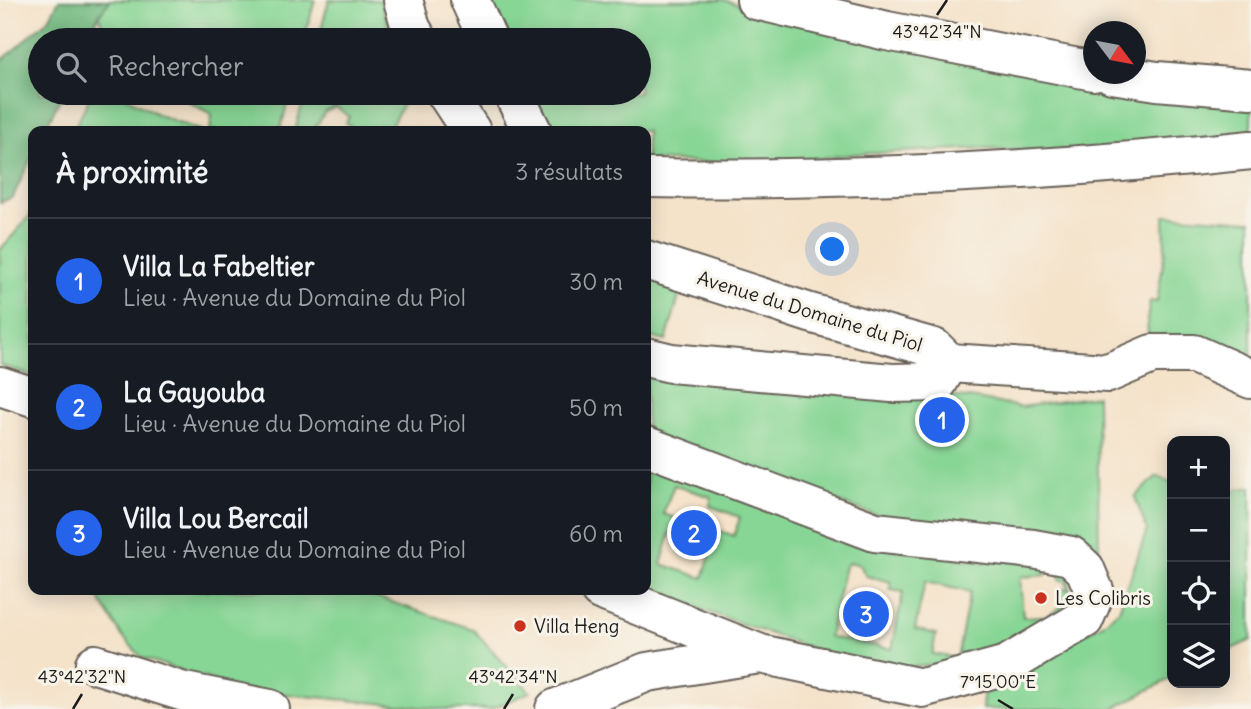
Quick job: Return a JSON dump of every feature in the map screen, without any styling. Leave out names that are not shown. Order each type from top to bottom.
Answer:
[{"type":"street","points":[[403,0],[411,28]]},
{"type":"street","points":[[470,0],[483,28]]},
{"type":"street","points":[[756,0],[887,31],[1083,69]]},
{"type":"street","points":[[1146,79],[1251,89]]},
{"type":"street","points":[[454,105],[468,126]]},
{"type":"street","points":[[519,105],[530,126]]},
{"type":"street","points":[[651,178],[741,179],[880,175],[1039,167],[1251,150]]},
{"type":"street","name":"Avenue du Domaine du Piol","points":[[651,262],[810,313],[934,348],[949,363],[938,382],[892,383],[671,363],[651,358]]},
{"type":"street","points":[[949,363],[1108,373],[1152,354],[1194,354],[1251,379]]},
{"type":"street","points":[[0,386],[28,395]]},
{"type":"street","points":[[612,595],[760,654],[922,688],[1007,665],[1084,618],[1095,593],[1085,569],[1071,556],[1033,549],[874,532],[651,448]]},
{"type":"street","points":[[555,709],[647,672],[760,654]]},
{"type":"street","points":[[94,664],[184,692],[270,709]]},
{"type":"green space","points":[[59,0],[110,0],[93,28],[39,28],[49,19]]},
{"type":"green space","points":[[110,0],[315,0],[307,28],[103,28],[99,15]]},
{"type":"green space","points":[[329,0],[380,0],[390,28],[321,28]]},
{"type":"green space","points":[[481,0],[724,0],[821,29],[1083,74],[1083,84],[1141,84],[1251,103],[1251,142],[1041,151],[987,148],[856,154],[768,165],[651,160],[651,126],[550,126],[546,122],[534,105],[651,105],[651,28],[494,28]]},
{"type":"green space","points":[[28,37],[28,105],[57,105],[46,126],[28,126],[28,166],[13,197],[0,203],[0,62]]},
{"type":"green space","points":[[86,105],[140,105],[189,126],[76,126]]},
{"type":"green space","points":[[194,105],[287,105],[281,126],[211,126],[212,114]]},
{"type":"green space","points":[[302,105],[402,105],[391,126],[351,126],[346,123],[349,116],[336,107],[325,112],[316,126],[296,126]]},
{"type":"green space","points":[[1164,215],[1251,221],[1251,368],[1149,346],[1147,320],[1150,301],[1157,302],[1165,250]]},
{"type":"green space","points":[[28,218],[28,374],[0,365],[0,250]]},
{"type":"green space","points":[[651,276],[681,289],[666,341],[651,337]]},
{"type":"green space","points":[[651,366],[976,399],[1021,407],[1097,396],[1099,552],[1070,544],[896,522],[651,437]]},
{"type":"green space","points":[[651,464],[859,544],[976,561],[1044,561],[1064,571],[1070,584],[1069,605],[1065,613],[1010,644],[956,662],[896,669],[822,652],[651,592]],"holes":[[[674,485],[711,497],[710,506],[740,517],[734,536],[718,530],[703,578],[661,564],[675,518],[663,514]],[[850,562],[860,565],[866,576],[891,582],[890,590],[903,592],[892,649],[829,637],[845,566]],[[1046,567],[1058,569],[1060,580],[1066,581],[1068,589],[1060,589],[1061,607],[1047,616],[1023,617],[1020,577],[1046,575]],[[925,582],[970,592],[957,658],[932,654],[936,634],[915,629]]]},
{"type":"green space","points":[[1157,476],[1167,481],[1167,681],[1112,709],[982,709],[984,687],[1103,624],[1119,610],[1147,530],[1135,497]]},
{"type":"green space","points":[[1251,487],[1251,640],[1230,650],[1230,499],[1230,491]]},
{"type":"green space","points":[[97,595],[370,595],[473,629],[530,692],[491,709],[439,709],[243,690],[142,658],[122,636]]},
{"type":"place","name":"Villa La Fabeltier","points":[[942,420]]},
{"type":"place","name":"La Gayouba","points":[[694,533]]},
{"type":"place","name":"Les Colibris","points":[[1041,598]]},
{"type":"place","name":"Villa Lou Bercail","points":[[866,614]]},
{"type":"place","name":"Villa Heng","points":[[520,626]]}]
